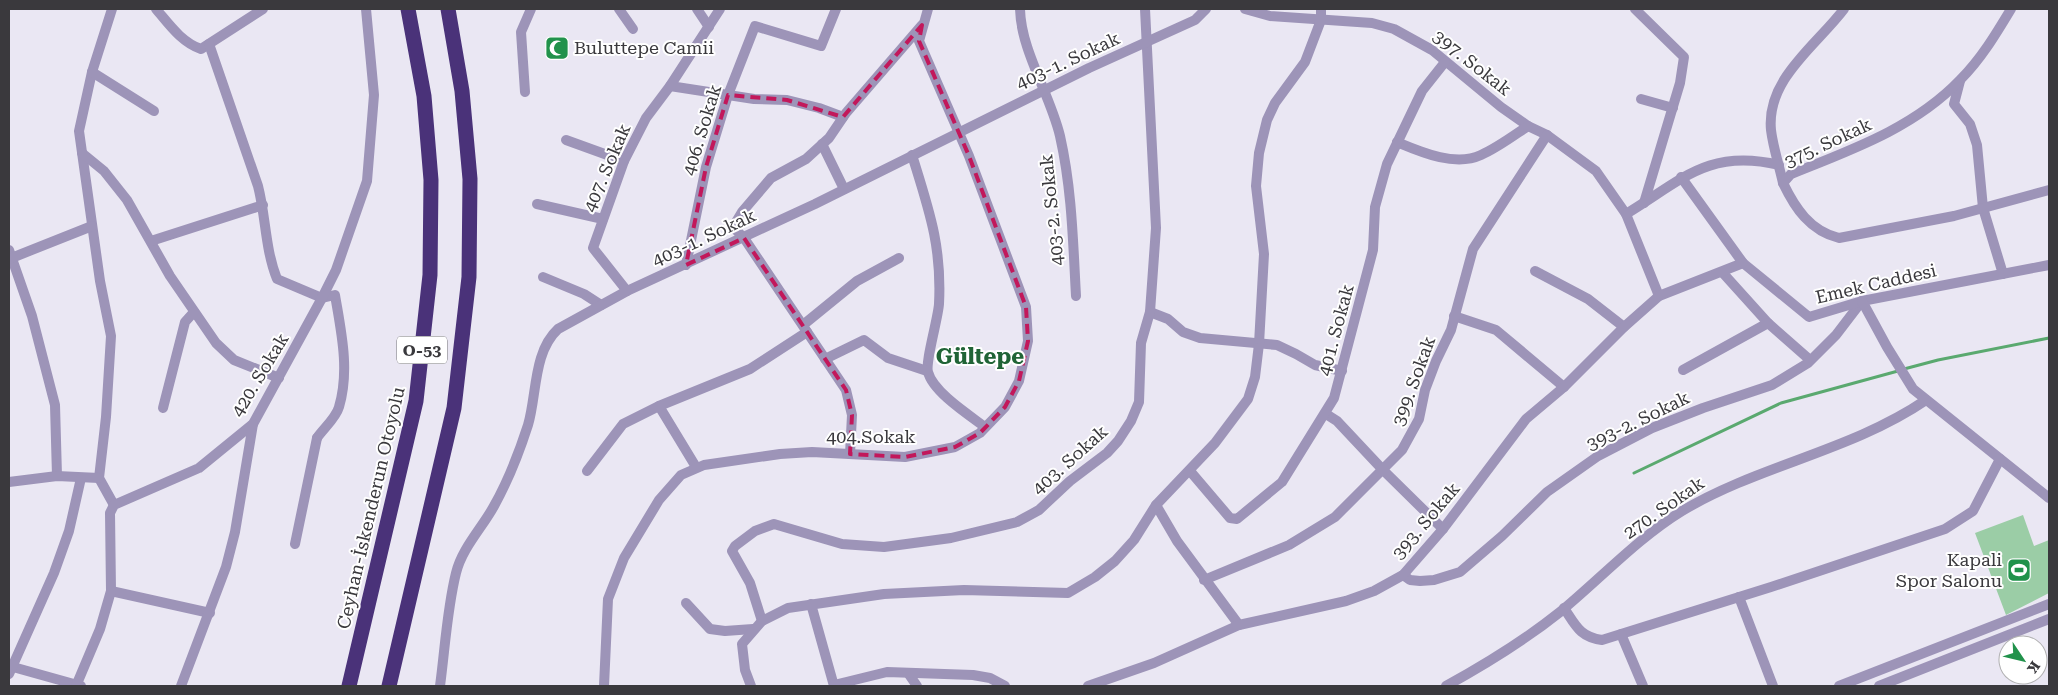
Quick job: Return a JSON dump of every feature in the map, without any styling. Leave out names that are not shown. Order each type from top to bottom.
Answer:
[{"type":"highway","name":"Ceyhan-İskenderun Otoyolu","points":[[349,686],[416,401],[430,275],[431,180],[424,96],[408,9]]},
{"type":"highway","name":"O-53","points":[[388,686],[454,408],[469,277],[470,179],[462,91],[448,9]]},
{"type":"street","points":[[82,478],[69,531],[57,565],[11,671],[78,686],[100,629],[111,591],[110,513],[114,505],[99,478],[106,417],[111,336],[92,226],[79,131],[92,72],[112,9]]},
{"type":"street","points":[[156,9],[172,29],[191,45],[201,49],[263,9]]},
{"type":"street","name":"420. Sokak","points":[[114,505],[199,468],[254,424],[322,298],[336,270],[367,181],[374,95],[366,9]]},
{"type":"street","points":[[619,9],[633,29]]},
{"type":"street","points":[[697,9],[709,26]]},
{"type":"street","name":"407. Sokak","points":[[627,291],[593,248],[624,160],[646,118],[670,86],[720,9]]},
{"type":"street","name":"406. Sokak","points":[[686,265],[706,166],[728,95],[755,26],[821,46],[836,9]]},
{"type":"street","name":"404.Sokak","points":[[604,686],[608,599],[624,558],[658,500],[681,475],[696,467],[780,454],[850,454],[905,457],[955,448],[985,427],[1005,407],[1020,381],[1028,341],[1026,308],[1006,249],[919,41],[928,9]]},
{"type":"street","name":"403-2. Sokak","points":[[1020,9],[1020,25],[1046,90],[1060,134],[1070,186],[1076,296]]},
{"type":"street","name":"403. Sokak","points":[[762,621],[750,583],[732,551],[735,546],[755,532],[774,524],[842,544],[884,547],[992,529],[1017,522],[1039,510],[1070,481],[1107,453],[1131,421],[1139,402],[1141,343],[1150,312],[1156,228],[1145,9]]},
{"type":"street","name":"403-1. Sokak","points":[[440,686],[456,572],[464,553],[494,507],[512,470],[528,424],[542,355],[550,336],[558,329],[627,291],[744,238],[958,132],[1195,20],[1206,9]]},
{"type":"street","name":"397. Sokak","points":[[1245,9],[1270,16],[1372,24],[1394,29],[1415,39],[1528,126],[1547,135],[1596,171],[1626,214],[1659,296]]},
{"type":"street","points":[[750,686],[745,670],[742,644],[753,629],[762,621],[788,608],[894,593],[964,590],[1068,593],[1095,577],[1115,561],[1134,540],[1156,506],[1190,471],[1235,418],[1248,399],[1255,377],[1259,344],[1264,254],[1256,186],[1259,153],[1267,120],[1276,103],[1305,62],[1321,20],[1321,9]]},
{"type":"street","points":[[1635,9],[1684,57],[1673,108],[1644,203]]},
{"type":"street","points":[[1783,182],[1771,129],[1774,95],[1798,60],[1844,9]]},
{"type":"street","name":"375. Sokak","points":[[2011,9],[1983,54],[1960,81],[1931,106],[1876,140],[1791,174],[1783,182],[1808,223],[1827,236],[1839,238],[1954,216],[2049,190]]},
{"type":"street","points":[[525,92],[521,32],[529,10]]},
{"type":"street","points":[[850,454],[852,415],[846,390],[744,238],[733,227],[758,192],[771,178],[806,159],[822,144],[922,25]]},
{"type":"street","points":[[209,44],[263,206],[271,265],[277,279],[322,298],[335,294],[344,351],[344,381],[339,408],[317,438],[295,544]]},
{"type":"street","name":"401. Sokak","points":[[1190,471],[1230,518],[1237,519],[1282,482],[1326,414],[1334,398],[1342,371],[1373,250],[1375,207],[1387,164],[1422,91],[1444,62]]},
{"type":"street","points":[[92,72],[154,110]]},
{"type":"street","points":[[1960,81],[1954,104],[1970,124],[1977,145],[1983,208],[2003,274]]},
{"type":"street","points":[[670,86],[728,95],[787,100],[819,108],[843,117]]},
{"type":"street","points":[[1641,99],[1673,108]]},
{"type":"street","points":[[1397,142],[1422,153],[1465,159],[1479,156],[1528,126]]},
{"type":"street","name":"399. Sokak","points":[[1204,580],[1289,545],[1335,518],[1383,470],[1411,437],[1419,419],[1430,376],[1451,330],[1473,249],[1547,135]]},
{"type":"street","points":[[566,140],[624,160]]},
{"type":"street","points":[[822,144],[844,189]]},
{"type":"street","points":[[82,153],[104,171],[127,200],[170,276],[216,343],[234,360],[279,378]]},
{"type":"street","points":[[912,155],[935,228],[939,255],[939,306],[927,371],[932,381],[955,405],[985,427]]},
{"type":"street","points":[[1626,214],[1681,177],[1703,167],[1734,159],[1779,164]]},
{"type":"street","name":"Emek Caddesi","points":[[1681,177],[1744,263],[1809,317],[1862,301],[2049,265]]},
{"type":"street","points":[[537,204],[603,218]]},
{"type":"street","points":[[151,241],[263,206]]},
{"type":"street","points":[[57,476],[55,404],[32,316],[10,256],[92,226]]},
{"type":"street","points":[[588,470],[623,424],[660,406],[750,369],[805,329],[857,281],[899,258]]},
{"type":"street","name":"393. Sokak","points":[[1088,686],[1154,663],[1239,625],[1346,601],[1374,591],[1403,575],[1443,529],[1526,419],[1564,387],[1624,326],[1659,296],[1744,263]]},
{"type":"street","points":[[1536,271],[1588,299],[1624,326]]},
{"type":"street","points":[[1722,272],[1768,323],[1810,360]]},
{"type":"street","points":[[542,277],[584,294],[601,305]]},
{"type":"street","points":[[1862,301],[1913,389],[2049,498]]},
{"type":"street","name":"393-2. Sokak","points":[[1403,575],[1410,580],[1420,581],[1434,580],[1460,572],[1502,536],[1547,492],[1598,456],[1652,428],[1703,408],[1772,385],[1810,360],[1836,335],[1862,301]]},
{"type":"street","points":[[164,408],[186,322],[194,312]]},
{"type":"street","points":[[1150,312],[1168,319],[1183,332],[1200,338],[1277,345],[1315,366],[1342,371]]},
{"type":"street","points":[[1454,316],[1496,330],[1564,387]]},
{"type":"street","points":[[1683,370],[1768,323]]},
{"type":"street","points":[[826,360],[864,340],[888,358],[927,371]]},
{"type":"street","name":"270. Sokak","points":[[1446,686],[1492,660],[1564,608],[1655,531],[1696,503],[1719,490],[1874,430],[1900,418],[1926,400]]},
{"type":"street","points":[[660,406],[696,467]]},
{"type":"street","points":[[1326,414],[1337,421],[1443,529]]},
{"type":"street","points":[[182,686],[210,613],[235,532],[254,424]]},
{"type":"street","points":[[1564,608],[1580,631],[1590,638],[1602,640],[1945,529],[1973,511],[2000,459]]},
{"type":"street","points":[[9,482],[57,476],[99,478]]},
{"type":"street","points":[[1156,506],[1204,580],[1239,625]]},
{"type":"street","points":[[111,591],[210,613]]},
{"type":"street","points":[[1739,597],[1774,686]]},
{"type":"street","points":[[686,603],[710,629],[725,631],[753,629]]},
{"type":"street","points":[[811,604],[834,685],[887,672],[973,674],[990,678],[1005,686]]},
{"type":"street","points":[[1839,686],[2049,604]]},
{"type":"street","points":[[1879,686],[2049,619]]},
{"type":"street","points":[[1621,634],[1643,686]]},
{"type":"street","points":[[908,673],[917,686]]},
{"type":"highlighted area","points":[[922,25],[919,41],[969,156],[1026,307],[1028,341],[1019,381],[1005,407],[980,433],[955,447],[905,457],[850,454],[852,415],[846,390],[744,238],[686,265],[706,167],[728,95],[787,100],[843,117]]},
{"type":"green space","name":"Kapali Spor Salonu","points":[[2023,515],[2034,546],[2049,540],[2049,593],[2006,615],[1975,533]]},
{"type":"waterway","points":[[1904,369],[1938,360],[2049,338]]},
{"type":"waterway","points":[[1634,473],[1781,403],[1898,371]]},
{"type":"place","name":"Buluttepe Camii","points":[[557,48]]},
{"type":"place","name":"Kapali Spor Salonu","points":[[2019,570]]},
{"type":"district","name":"Gültepe","points":[[980,356]]}]
